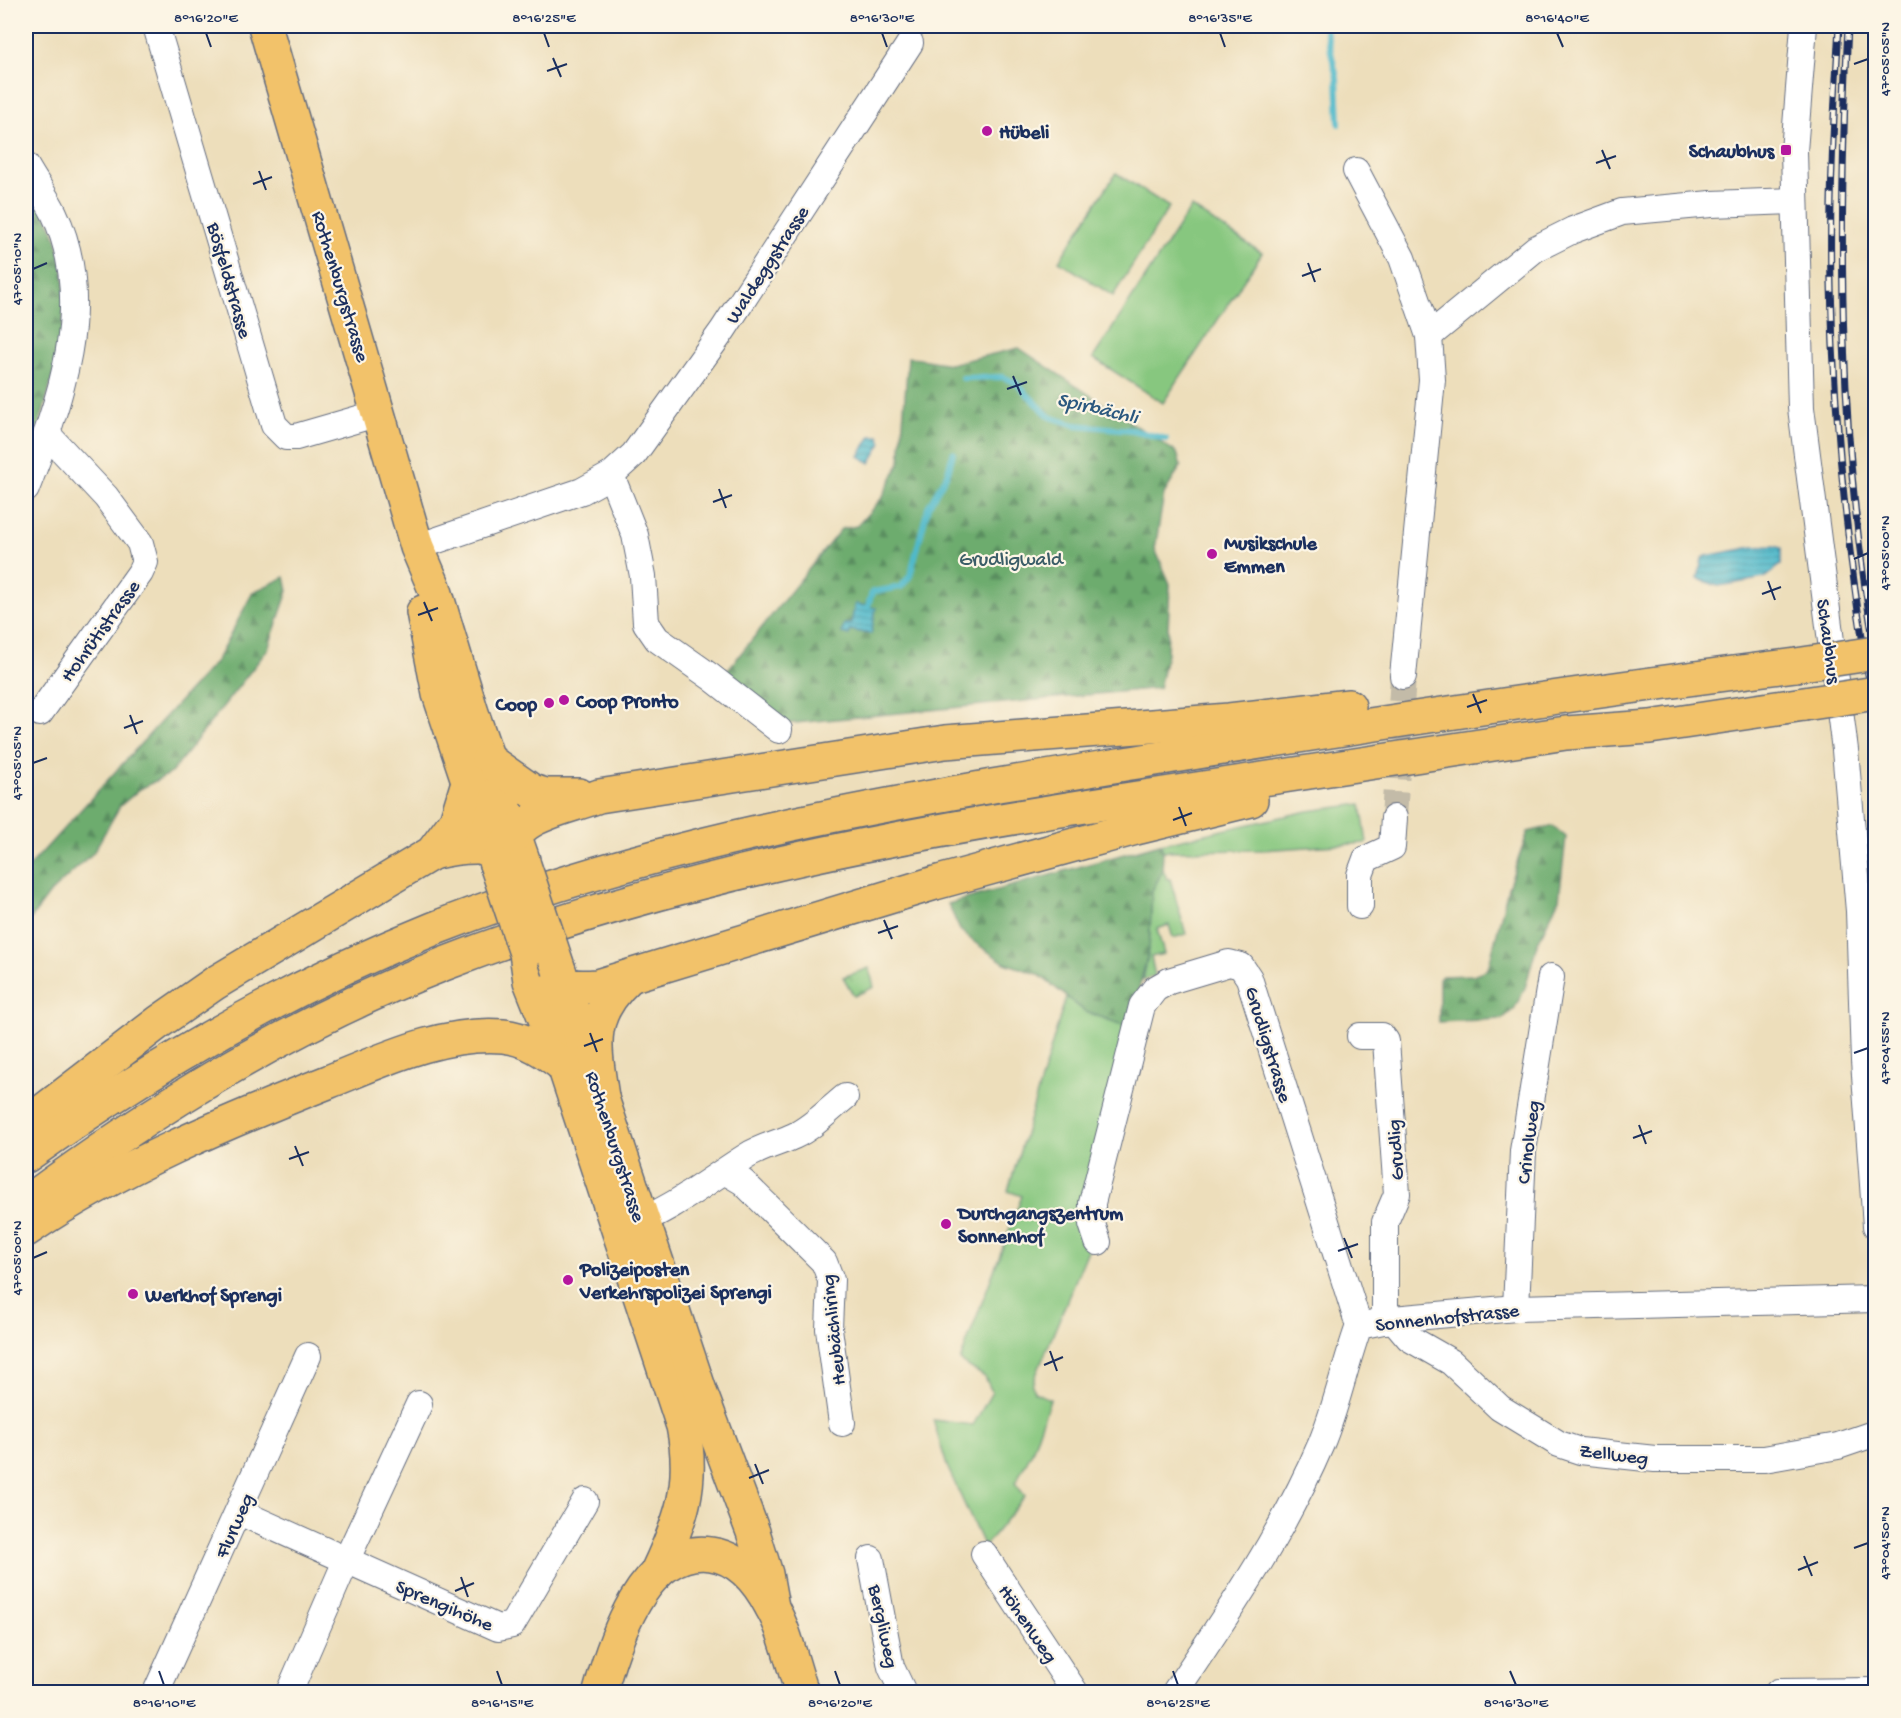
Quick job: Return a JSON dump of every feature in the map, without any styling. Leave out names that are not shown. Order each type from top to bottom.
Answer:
[{"type":"main road","name":"Rothenburgstrasse","points":[[265,26],[417,547],[420,591],[433,670],[478,771],[509,854],[545,973],[564,1066],[701,1394],[753,1532],[766,1574],[772,1607]]},
{"type":"main road","points":[[26,1156],[87,1112],[199,1043],[325,977],[434,929],[530,894],[666,855],[814,818],[950,792],[1419,718],[1875,653]]},
{"type":"main road","points":[[26,1203],[137,1123],[217,1073],[338,1011],[444,964],[531,932],[675,889],[814,854],[1031,813],[1566,734],[1650,726],[1875,693]]},
{"type":"main road","points":[[26,1124],[159,1022],[215,983],[432,853],[460,847],[509,854],[538,816],[599,796],[882,751],[997,736],[1229,720],[1384,701],[1419,718]]},
{"type":"main road","points":[[545,973],[597,986],[835,911],[1191,814],[1280,794],[1594,747],[1650,726]]},
{"type":"main road","points":[[432,853],[456,821],[478,771],[509,777],[538,794],[599,796]]},
{"type":"main road","name":"Rothenburgstrasse","points":[[545,973],[602,1097],[630,1225],[678,1407],[688,1456],[687,1488],[682,1514],[656,1574]]},
{"type":"main road","points":[[602,1097],[595,1055],[595,1029],[611,994],[629,977]]},
{"type":"main road","points":[[26,1230],[126,1170],[185,1142],[296,1095],[426,1046],[461,1038],[510,1037],[532,1045],[564,1066]]},
{"type":"main road","points":[[600,1692],[611,1651],[637,1598],[656,1574],[688,1555],[706,1553],[725,1557],[741,1566],[772,1607],[802,1692]]},
{"type":"street","name":"Bösfeldstrasse","points":[[156,26],[274,425],[286,437],[296,437],[379,413]]},
{"type":"street","name":"Schaubhus","points":[[1804,26],[1795,123],[1794,201],[1801,408],[1845,750],[1858,910],[1868,961],[1864,1060],[1875,1226]]},
{"type":"street","name":"Waldeggstrasse","points":[[417,547],[596,485],[611,475],[645,442],[723,330],[910,44]]},
{"type":"street","points":[[26,166],[54,213],[73,274],[73,331],[47,434],[26,489]]},
{"type":"street","points":[[1356,171],[1396,242],[1429,336],[1431,390],[1403,676]]},
{"type":"street","points":[[1429,336],[1535,249],[1573,230],[1622,212],[1711,204],[1794,201]]},
{"type":"street","name":"Hohrütistrasse","points":[[40,713],[140,573],[145,562],[140,543],[106,497],[47,434]]},
{"type":"street","points":[[611,475],[635,535],[643,576],[646,623],[657,639],[711,677],[779,730]]},
{"type":"street","points":[[1360,906],[1360,875],[1366,859],[1392,847],[1394,818]]},
{"type":"street","name":"Grudligstrasse","points":[[1098,1242],[1092,1224],[1092,1203],[1142,1006],[1155,989],[1169,981],[1229,963],[1241,966],[1249,978],[1359,1326]]},
{"type":"street","name":"Crinolweg","points":[[1516,1308],[1523,1151],[1551,977]]},
{"type":"street","name":"Grudlig","points":[[1360,1036],[1382,1036],[1386,1041],[1397,1194],[1385,1222],[1389,1320]]},
{"type":"street","points":[[630,1225],[666,1210],[710,1178],[726,1172],[748,1155],[796,1135],[845,1097]]},
{"type":"street","name":"Heubächliring","points":[[726,1172],[743,1182],[824,1262],[831,1280],[829,1329],[842,1423]]},
{"type":"street","name":"Sonnenhofstrasse","points":[[1175,1692],[1248,1584],[1297,1495],[1322,1441],[1359,1326],[1389,1320],[1516,1308],[1875,1299]]},
{"type":"street","name":"Zellweg","points":[[1389,1320],[1409,1338],[1451,1362],[1500,1408],[1559,1444],[1580,1451],[1655,1459],[1764,1460],[1838,1446],[1875,1432]]},
{"type":"street","name":"Flurweg","points":[[156,1692],[308,1356]]},
{"type":"street","points":[[290,1690],[346,1561],[419,1404]]},
{"type":"street","name":"Sprengihöhe","points":[[239,1512],[498,1628],[512,1625],[585,1501]]},
{"type":"street","name":"Höhenweg","points":[[984,1554],[1076,1692]]},
{"type":"street","name":"Bergliweg","points":[[871,1559],[891,1667],[903,1692]]},
{"type":"street","points":[[1778,1692],[1875,1691]]},
{"type":"green space","points":[[1116,173],[1169,207],[1113,296],[1059,261]]},
{"type":"green space","points":[[26,182],[53,229],[61,259],[64,289],[59,350],[26,470]]},
{"type":"green space","points":[[1191,207],[1262,253],[1163,403],[1093,358]]},
{"type":"green space","name":"Grudligwald","points":[[1019,348],[1177,453],[1181,466],[1164,494],[1155,549],[1170,584],[1167,653],[1159,688],[785,724],[726,672],[841,529],[857,526],[882,498],[900,462],[908,357],[950,364]]},
{"type":"green space","points":[[285,577],[288,591],[268,649],[171,773],[140,789],[120,806],[93,853],[51,892],[26,925],[26,870],[217,660],[253,592]]},
{"type":"green space","points":[[1361,804],[1367,843],[1262,850],[1163,851],[1160,844],[1308,811]]},
{"type":"green space","points":[[1553,826],[1566,837],[1559,899],[1537,944],[1525,988],[1514,1009],[1502,1019],[1439,1022],[1439,979],[1442,976],[1473,975],[1488,969],[1508,888],[1528,832]]},
{"type":"green space","points":[[1160,844],[1163,851],[1162,872],[1152,891],[1149,950],[1129,1027],[1086,1012],[1038,974],[1005,963],[974,942],[960,930],[948,904]]},
{"type":"green space","points":[[1163,869],[1167,879],[1170,879],[1186,934],[1173,938],[1169,925],[1157,929],[1164,954],[1151,957],[1155,976],[1143,980],[1149,950],[1152,891]]},
{"type":"green space","points":[[869,968],[874,987],[854,996],[843,977]]},
{"type":"green space","points":[[1066,997],[1086,1012],[1129,1027],[1091,1243],[1032,1385],[1034,1392],[1050,1399],[1032,1452],[1015,1483],[1025,1496],[984,1547],[947,1466],[933,1420],[973,1425],[992,1392],[985,1377],[960,1361],[1022,1196],[1008,1191]]},
{"type":"water","points":[[871,436],[879,436],[882,443],[870,463],[859,456]]},
{"type":"water","points":[[1753,547],[1781,548],[1781,565],[1764,578],[1718,586],[1698,579],[1702,559],[1706,556]]},
{"type":"water","points":[[855,604],[876,608],[871,634],[850,630],[849,635],[842,633],[844,624],[851,624]]},
{"type":"waterway","name":"Spirbächli","points":[[1325,26],[1337,78],[1339,124]]},
{"type":"waterway","name":"Spirbächli","points":[[963,378],[1003,377],[1016,383],[1050,417],[1075,425],[1132,430],[1166,439]]},
{"type":"waterway","name":"Spirbächli","points":[[868,606],[872,592],[901,587],[910,576],[928,507],[948,472],[953,453]]},
{"type":"tunnel","points":[[1394,818],[1403,676]]},
{"type":"railway","points":[[1839,26],[1831,220],[1833,340],[1844,503],[1858,611],[1876,719]]},
{"type":"railway","points":[[1848,26],[1843,183],[1844,341],[1854,498],[1863,577],[1876,655]]},
{"type":"place","name":"Hübeli","points":[[987,131]]},
{"type":"place","name":"Schaubhus","points":[[1786,150]]},
{"type":"place","name":"Musikschule Emmen","points":[[1212,554]]},
{"type":"place","name":"Coop Pronto","points":[[564,700]]},
{"type":"place","name":"Coop","points":[[549,703]]},
{"type":"place","name":"Durchgangszentrum Sonnenhof","points":[[946,1224]]},
{"type":"place","name":"Polizeiposten Verkehrspolizei Sprengi","points":[[568,1280]]},
{"type":"place","name":"Werkhof Sprengi","points":[[133,1294]]}]
